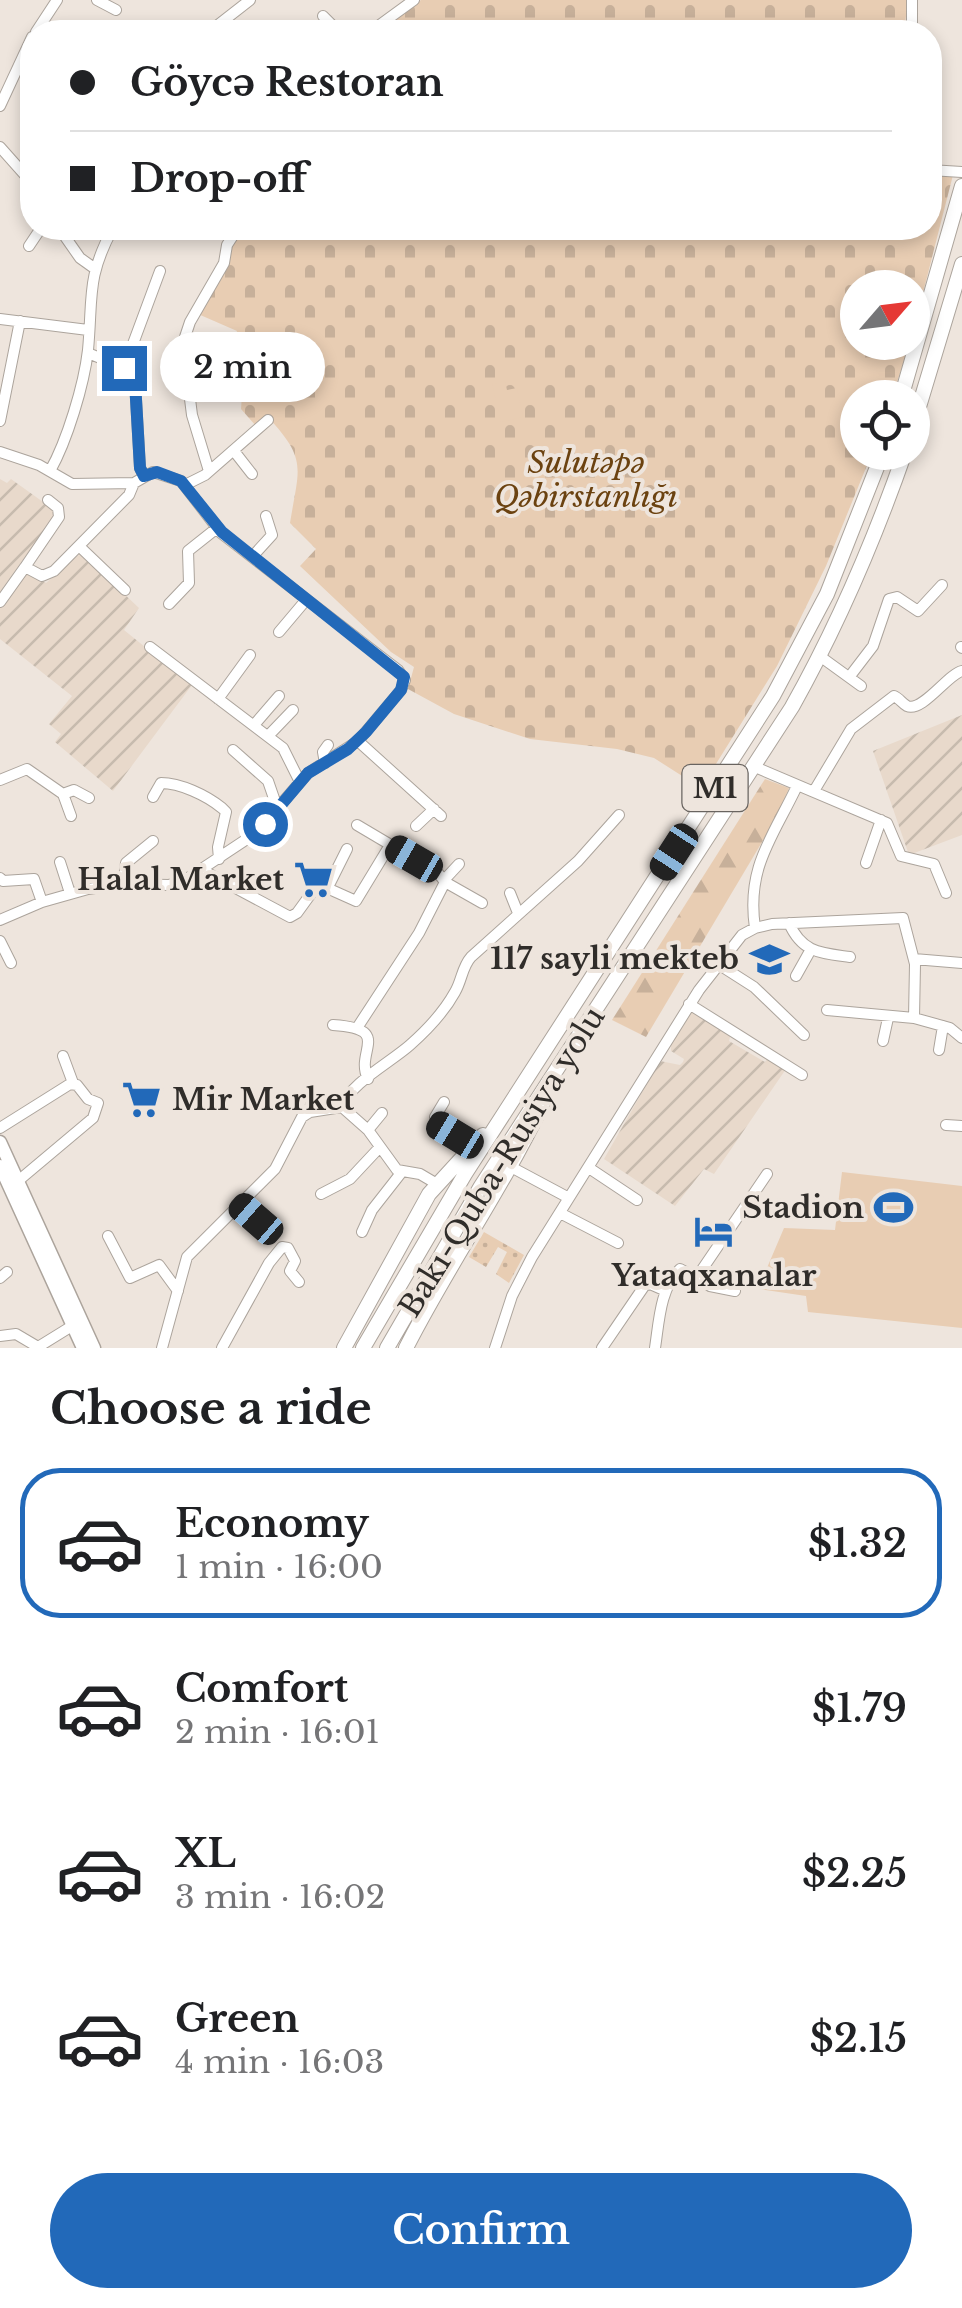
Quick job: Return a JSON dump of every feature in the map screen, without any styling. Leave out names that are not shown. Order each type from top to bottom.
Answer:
[{"type":"highway","points":[[906,380],[962,186]]},
{"type":"highway","points":[[928,380],[959,286],[962,264]]},
{"type":"highway","name":"Bakı-Quba-Rusiya yolu","points":[[362,1348],[428,1234],[772,696],[827,594],[876,470]]},
{"type":"highway","name":"Bakı-Quba-Rusiya yolu","points":[[388,1348],[463,1216],[755,767],[820,657],[866,560],[898,470]]},
{"type":"highway","points":[[406,1348],[457,1254],[512,1168],[567,1054]]},
{"type":"highway","points":[[344,1348],[437,1184],[511,1105]]},
{"type":"main road","points":[[0,1142],[94,1348]]},
{"type":"main road","points":[[0,1166],[83,1348]]},
{"type":"street","points":[[97,0],[116,10]]},
{"type":"street","points":[[225,20],[250,0]]},
{"type":"street","points":[[386,20],[414,0]]},
{"type":"street","points":[[323,16],[327,20]]},
{"type":"street","points":[[14,111],[0,108],[19,61]]},
{"type":"street","points":[[0,147],[20,170]]},
{"type":"street","points":[[29,246],[33,240]]},
{"type":"street","points":[[68,240],[80,258],[94,268]]},
{"type":"street","points":[[50,471],[88,353],[94,268],[107,240]]},
{"type":"street","points":[[209,472],[178,358],[202,299],[224,262],[230,240]]},
{"type":"street","points":[[124,368],[160,271]]},
{"type":"street","points":[[0,319],[88,330]]},
{"type":"street","points":[[0,420],[20,321]]},
{"type":"street","points":[[25,567],[38,575],[48,574],[80,547],[139,480],[135,382],[124,368],[88,353]]},
{"type":"street","points":[[182,373],[206,372]]},
{"type":"street","points":[[185,485],[209,472],[268,420]]},
{"type":"street","points":[[234,451],[252,474]]},
{"type":"street","points":[[0,452],[72,484],[139,480],[157,472],[174,477],[185,485],[217,528],[402,673],[405,680],[358,741],[300,782],[256,832],[202,870],[169,885],[123,884],[70,893],[0,920]]},
{"type":"street","points":[[0,602],[59,517],[58,508],[48,500]]},
{"type":"street","points":[[252,557],[272,535],[266,516]]},
{"type":"street","points":[[169,604],[189,583],[188,550],[217,528]]},
{"type":"street","points":[[80,547],[125,590]]},
{"type":"street","points":[[850,676],[872,646],[889,599],[897,597],[918,611],[942,585]]},
{"type":"street","points":[[279,632],[306,600]]},
{"type":"street","points":[[150,648],[268,736],[287,754],[300,782]]},
{"type":"street","points":[[218,699],[250,654]]},
{"type":"street","points":[[820,657],[861,686]]},
{"type":"street","points":[[814,792],[855,724],[894,696],[907,706],[914,706],[935,693],[954,673],[962,672]]},
{"type":"street","points":[[254,725],[279,696]]},
{"type":"street","points":[[268,736],[293,710]]},
{"type":"street","points":[[358,741],[438,812],[416,826]]},
{"type":"street","points":[[325,763],[328,745]]},
{"type":"street","points":[[233,750],[268,781],[278,810]]},
{"type":"street","points":[[755,767],[882,820],[893,830],[901,856],[937,866],[946,893]]},
{"type":"street","points":[[0,780],[27,768],[63,794],[70,816]]},
{"type":"street","points":[[153,797],[161,783],[166,782],[193,791],[222,808],[226,812],[219,859]]},
{"type":"street","points":[[755,928],[754,875],[797,786]]},
{"type":"street","points":[[63,794],[74,790],[88,798]]},
{"type":"street","points":[[342,1107],[346,1095],[392,1062],[430,1026],[455,992],[466,963],[578,861],[619,816]]},
{"type":"street","points":[[866,863],[882,820]]},
{"type":"street","points":[[356,824],[482,903]]},
{"type":"street","points":[[123,884],[126,863],[153,841]]},
{"type":"street","points":[[202,870],[290,918],[297,914],[315,886],[321,884],[356,901],[390,845]]},
{"type":"street","points":[[328,887],[347,849]]},
{"type":"street","points":[[60,862],[70,893]]},
{"type":"street","points":[[358,1028],[419,933],[445,881],[459,864]]},
{"type":"street","points":[[0,878],[34,879],[42,902]]},
{"type":"street","points":[[510,894],[518,914]]},
{"type":"street","points":[[494,1348],[520,1279],[689,1004],[737,940],[755,928],[899,917],[906,923],[914,959],[914,1018]]},
{"type":"street","points":[[789,924],[798,942],[810,951],[850,957]]},
{"type":"street","points":[[0,941],[11,963]]},
{"type":"street","points":[[796,976],[810,951]]},
{"type":"street","points":[[914,959],[962,963]]},
{"type":"street","points":[[718,964],[754,988],[804,1035]]},
{"type":"street","points":[[689,1004],[802,1075]]},
{"type":"street","points":[[827,1010],[914,1018],[943,1026],[962,1038]]},
{"type":"street","points":[[884,1041],[888,1018]]},
{"type":"street","points":[[333,1025],[358,1028],[370,1043],[364,1065],[368,1079]]},
{"type":"street","points":[[939,1050],[943,1026]]},
{"type":"street","points":[[18,1182],[97,1114],[98,1102],[88,1099],[74,1083],[63,1056]]},
{"type":"street","points":[[0,1128],[74,1083]]},
{"type":"street","points":[[310,1112],[312,1096]]},
{"type":"street","points":[[444,1102],[435,1117],[437,1125],[472,1146]]},
{"type":"street","points":[[162,1348],[187,1256],[275,1169],[297,1123],[310,1112],[342,1107]]},
{"type":"street","points":[[342,1107],[368,1130],[392,1166],[437,1184]]},
{"type":"street","points":[[368,1130],[382,1112]]},
{"type":"street","points":[[946,1126],[962,1126]]},
{"type":"street","points":[[321,1194],[350,1178],[379,1148]]},
{"type":"street","points":[[512,1168],[570,1198]]},
{"type":"street","points":[[590,1168],[637,1200]]},
{"type":"street","points":[[362,1232],[372,1210],[401,1172]]},
{"type":"street","points":[[696,1276],[767,1174]]},
{"type":"street","points":[[240,1205],[256,1219]]},
{"type":"street","points":[[560,1213],[618,1243]]},
{"type":"street","points":[[108,1236],[130,1278],[159,1265],[178,1290]]},
{"type":"street","points":[[179,1246],[187,1256]]},
{"type":"street","points":[[222,1348],[269,1263],[282,1247],[294,1254],[290,1271],[300,1282]]},
{"type":"street","points":[[655,1348],[666,1291],[677,1270],[710,1286],[734,1291]]},
{"type":"street","points":[[602,1348],[645,1285],[666,1291]]},
{"type":"street","points":[[0,1336],[16,1334],[38,1347],[72,1326]]},
{"type":"shaded area","points":[[0,479],[7,483],[11,479],[57,512],[0,592]]},
{"type":"shaded area","points":[[81,553],[139,608],[124,630],[192,685],[113,791],[55,742],[61,734],[49,724],[72,696],[0,639],[0,608],[28,571],[46,583]]},
{"type":"shaded area","points":[[962,715],[962,835],[909,855],[873,751]]},
{"type":"shaded area","points":[[693,1010],[731,1033],[729,1041],[786,1069],[714,1174],[704,1169],[675,1206],[604,1159],[660,1061],[680,1065],[683,1062],[671,1051],[671,1043]]},
{"type":"green space","points":[[421,0],[908,0],[906,20],[392,20]]},
{"type":"green space","name":"Sulutəpə Qəbirstanlığı","points":[[942,175],[953,175],[942,218]]},
{"type":"green space","name":"Sulutəpə Qəbirstanlığı","points":[[235,240],[936,240],[929,270],[840,270],[840,360],[904,360],[898,380],[840,380],[840,470],[865,470],[826,566],[777,666],[701,788],[654,758],[617,749],[530,739],[454,714],[408,689],[414,667],[391,652],[300,566],[316,549],[290,523],[297,476],[295,454],[267,416],[256,426],[241,409],[243,381],[224,375],[237,331],[198,314]]},
{"type":"green space","points":[[505,381],[507,390],[517,388],[523,417],[501,422],[492,384]]},
{"type":"green space","points":[[765,779],[789,788],[777,817],[646,1037],[612,1020]]},
{"type":"green space","points":[[842,1172],[962,1186],[962,1328],[808,1312],[806,1296],[758,1289],[784,1228],[835,1230]]},
{"type":"green space","points":[[484,1232],[524,1255],[509,1283],[496,1274],[507,1252],[498,1247],[486,1267],[469,1257]]},
{"type":"place","name":"Halal Market","points":[[314,880]]},
{"type":"place","name":"117 sayli mekteb","points":[[769,959]]},
{"type":"place","name":"Mir Market","points":[[142,1100]]},
{"type":"place","name":"Stadion","points":[[894,1208]]},
{"type":"place","name":"Yataqxanalar","points":[[714,1232]]},
{"type":"route","points":[[124,368],[135,382],[140,468],[144,476],[157,472],[181,481],[222,532],[398,670],[405,680],[358,741],[308,773],[265,824]]}]
